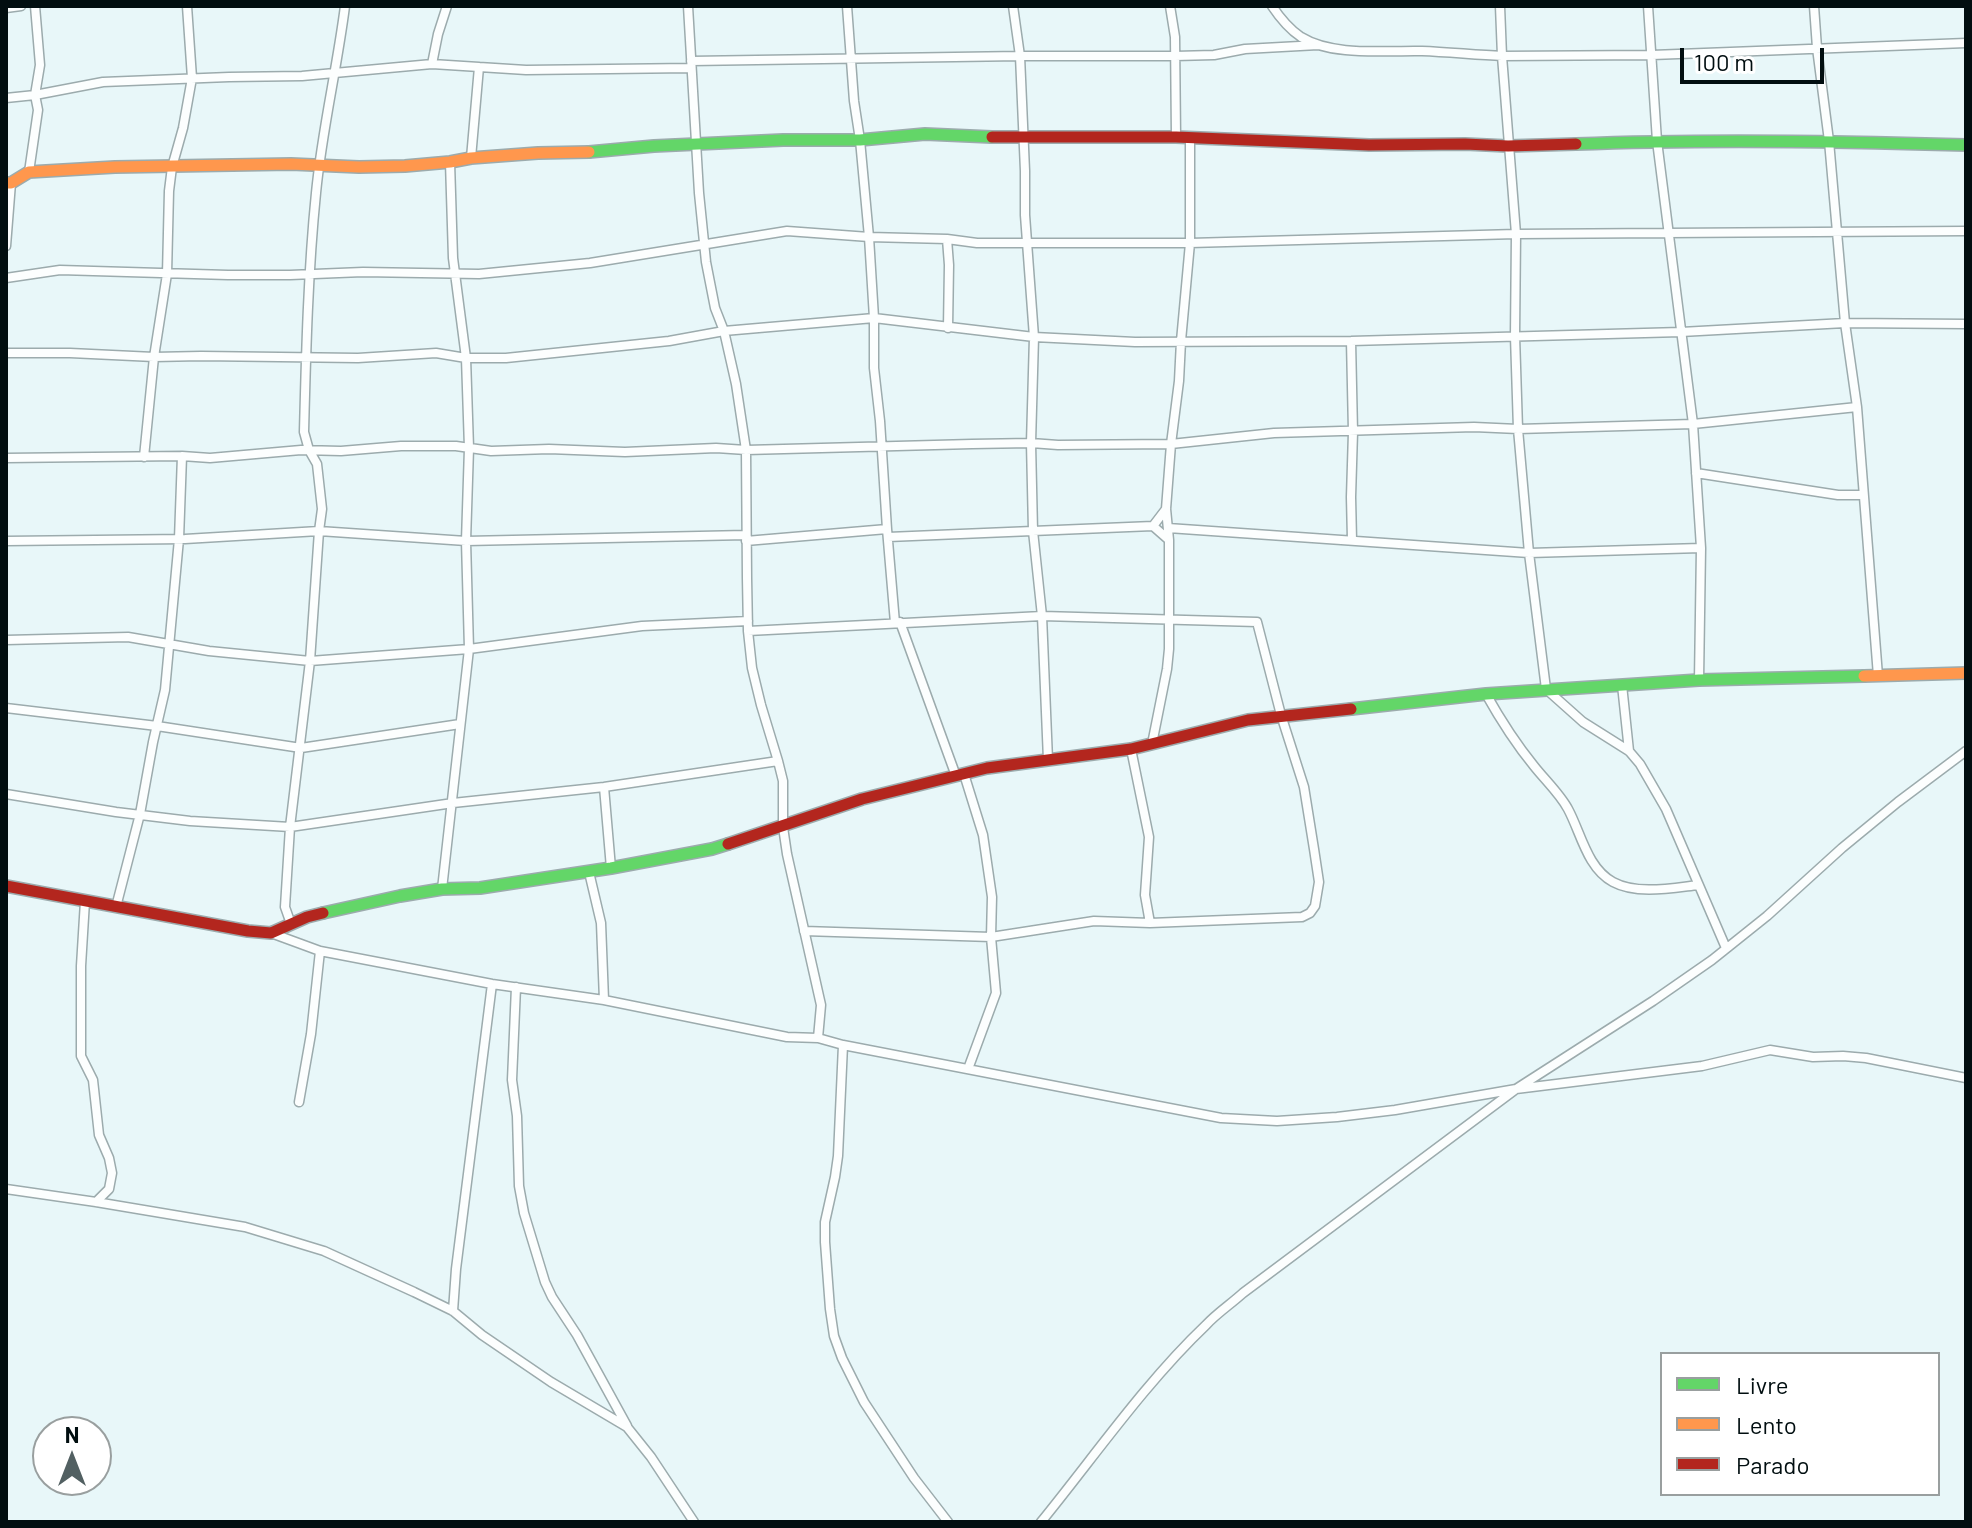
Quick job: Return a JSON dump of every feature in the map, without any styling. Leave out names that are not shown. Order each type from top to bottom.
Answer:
[{"type":"street","points":[[6,8],[21,6]]},
{"type":"street","points":[[29,172],[38,110],[35,95],[40,65],[35,6]]},
{"type":"street","points":[[144,457],[154,357],[167,274],[172,167],[192,78],[187,6]]},
{"type":"street","points":[[291,924],[285,907],[290,827],[310,661],[322,509],[317,464],[304,432],[306,357],[319,166],[345,6]]},
{"type":"street","points":[[432,64],[447,6]]},
{"type":"street","points":[[688,6],[704,245],[715,308],[724,331],[736,384],[746,450],[748,626],[752,668],[783,781],[783,827],[787,854],[821,1005],[818,1038]]},
{"type":"street","points":[[847,6],[869,237],[874,368],[887,533],[898,623],[983,835],[992,897],[991,937],[996,993],[968,1069]]},
{"type":"street","points":[[1013,6],[1020,56],[1025,215],[1034,337],[1031,443],[1033,531],[1042,616],[1048,760]]},
{"type":"street","points":[[1170,6],[1175,37],[1176,137]]},
{"type":"street","points":[[1272,6],[1283,22],[1302,38],[1320,45]]},
{"type":"street","points":[[1500,6],[1516,234],[1518,429],[1546,689],[1583,722],[1629,751],[1640,764],[1666,809],[1726,948]]},
{"type":"street","points":[[1648,6],[1657,141],[1693,424],[1701,548],[1699,680]]},
{"type":"street","points":[[1814,6],[1845,323],[1857,407],[1878,676]]},
{"type":"street","points":[[6,98],[103,82],[333,74],[432,64],[526,70],[850,59],[1214,55],[1245,49],[1320,45],[1352,50],[1502,56],[1652,55],[1966,43]]},
{"type":"street","points":[[471,158],[479,67]]},
{"type":"street","points":[[6,246],[9,183],[29,172],[115,167],[389,166],[538,153],[783,140],[860,140],[925,134],[1024,138],[1176,137],[1369,145],[1829,141],[1966,145]]},
{"type":"street","points":[[1152,744],[1169,649],[1166,509],[1190,243],[1190,138]]},
{"type":"street","points":[[442,889],[469,649],[466,358],[453,258],[450,162]]},
{"type":"street","points":[[6,278],[60,270],[167,274],[479,274],[590,263],[787,231],[977,243],[1190,243],[1516,234],[1966,231]]},
{"type":"street","points":[[947,239],[948,328]]},
{"type":"street","points":[[6,353],[358,358],[436,353],[466,358],[506,358],[669,341],[724,331],[874,318],[1034,337],[1135,342],[1351,341],[1681,332],[1845,323],[1966,324]]},
{"type":"street","points":[[1351,341],[1352,540]]},
{"type":"street","points":[[6,458],[210,458],[401,446],[456,446],[491,451],[549,449],[625,452],[1031,443],[1171,444],[1274,433],[1693,424],[1857,407]]},
{"type":"street","points":[[116,907],[140,814],[165,690],[179,539],[182,456]]},
{"type":"street","points":[[1696,473],[1838,495],[1863,495]]},
{"type":"street","points":[[1153,526],[1166,509]]},
{"type":"street","points":[[6,541],[179,539],[319,531],[466,541],[746,538],[1153,526],[1169,540]]},
{"type":"street","points":[[1168,528],[1529,553],[1701,548]]},
{"type":"street","points":[[6,640],[128,637],[209,651],[310,661],[469,649],[642,626],[898,623],[1042,616],[1257,622],[1304,787],[1319,882],[1315,906],[1310,913],[1302,917],[1150,923],[1094,921],[991,937],[804,931]]},
{"type":"street","points":[[271,933],[323,914],[442,889],[480,888],[589,872],[712,849],[862,799],[987,768],[1131,749],[1248,720],[1546,689],[1699,680],[1966,673]]},
{"type":"street","points":[[1622,685],[1629,751]]},
{"type":"street","points":[[1486,694],[1532,764],[1566,805],[1598,870],[1613,882],[1633,888],[1698,885]]},
{"type":"street","points":[[6,708],[157,726],[301,748],[460,724]]},
{"type":"street","points":[[1131,749],[1149,837],[1145,895],[1150,923]]},
{"type":"street","points":[[1041,1522],[1114,1429],[1206,1324],[1243,1293],[1516,1089],[1653,1001],[1726,948],[1898,802],[1966,751]]},
{"type":"street","points":[[6,794],[190,821],[290,827],[453,803],[604,787],[778,761]]},
{"type":"street","points":[[604,787],[611,868]]},
{"type":"street","points":[[589,872],[601,923],[604,1000]]},
{"type":"street","points":[[6,886],[271,933],[320,951],[492,984],[604,1000],[787,1037],[818,1038],[1221,1118],[1277,1121],[1395,1110],[1516,1089],[1702,1066],[1770,1050],[1813,1057],[1866,1058],[1966,1078]]},
{"type":"street","points":[[85,901],[81,1056],[93,1080],[99,1135],[112,1173],[109,1189],[96,1202]]},
{"type":"street","points":[[299,1102],[311,1034],[320,951]]},
{"type":"street","points":[[453,1311],[457,1254],[492,984]]},
{"type":"street","points":[[516,987],[512,1080],[517,1116],[519,1186],[545,1282],[627,1427],[694,1522]]},
{"type":"street","points":[[843,1045],[838,1156],[825,1222],[834,1336],[864,1402],[914,1478],[948,1522]]},
{"type":"street","points":[[6,1189],[245,1227],[324,1251],[453,1311],[482,1335],[551,1382],[627,1427]]},
{"type":"traffic: fast","points":[[589,152],[654,146],[860,140],[925,134],[992,137]]},
{"type":"traffic: fast","points":[[1576,144],[1771,141],[1966,145]]},
{"type":"traffic: fast","points":[[1351,709],[1486,694],[1699,680],[1864,676]]},
{"type":"traffic: fast","points":[[323,913],[442,889],[480,888],[611,868],[728,844]]},
{"type":"traffic: slow","points":[[6,183],[29,172],[115,167],[405,166],[471,158],[589,152]]},
{"type":"traffic: slow","points":[[1864,676],[1966,673]]},
{"type":"traffic: jam","points":[[992,137],[1176,137],[1369,145],[1576,144]]},
{"type":"traffic: jam","points":[[728,844],[862,799],[987,768],[1131,749],[1248,720],[1351,709]]},
{"type":"traffic: jam","points":[[6,886],[271,933],[323,913]]}]
